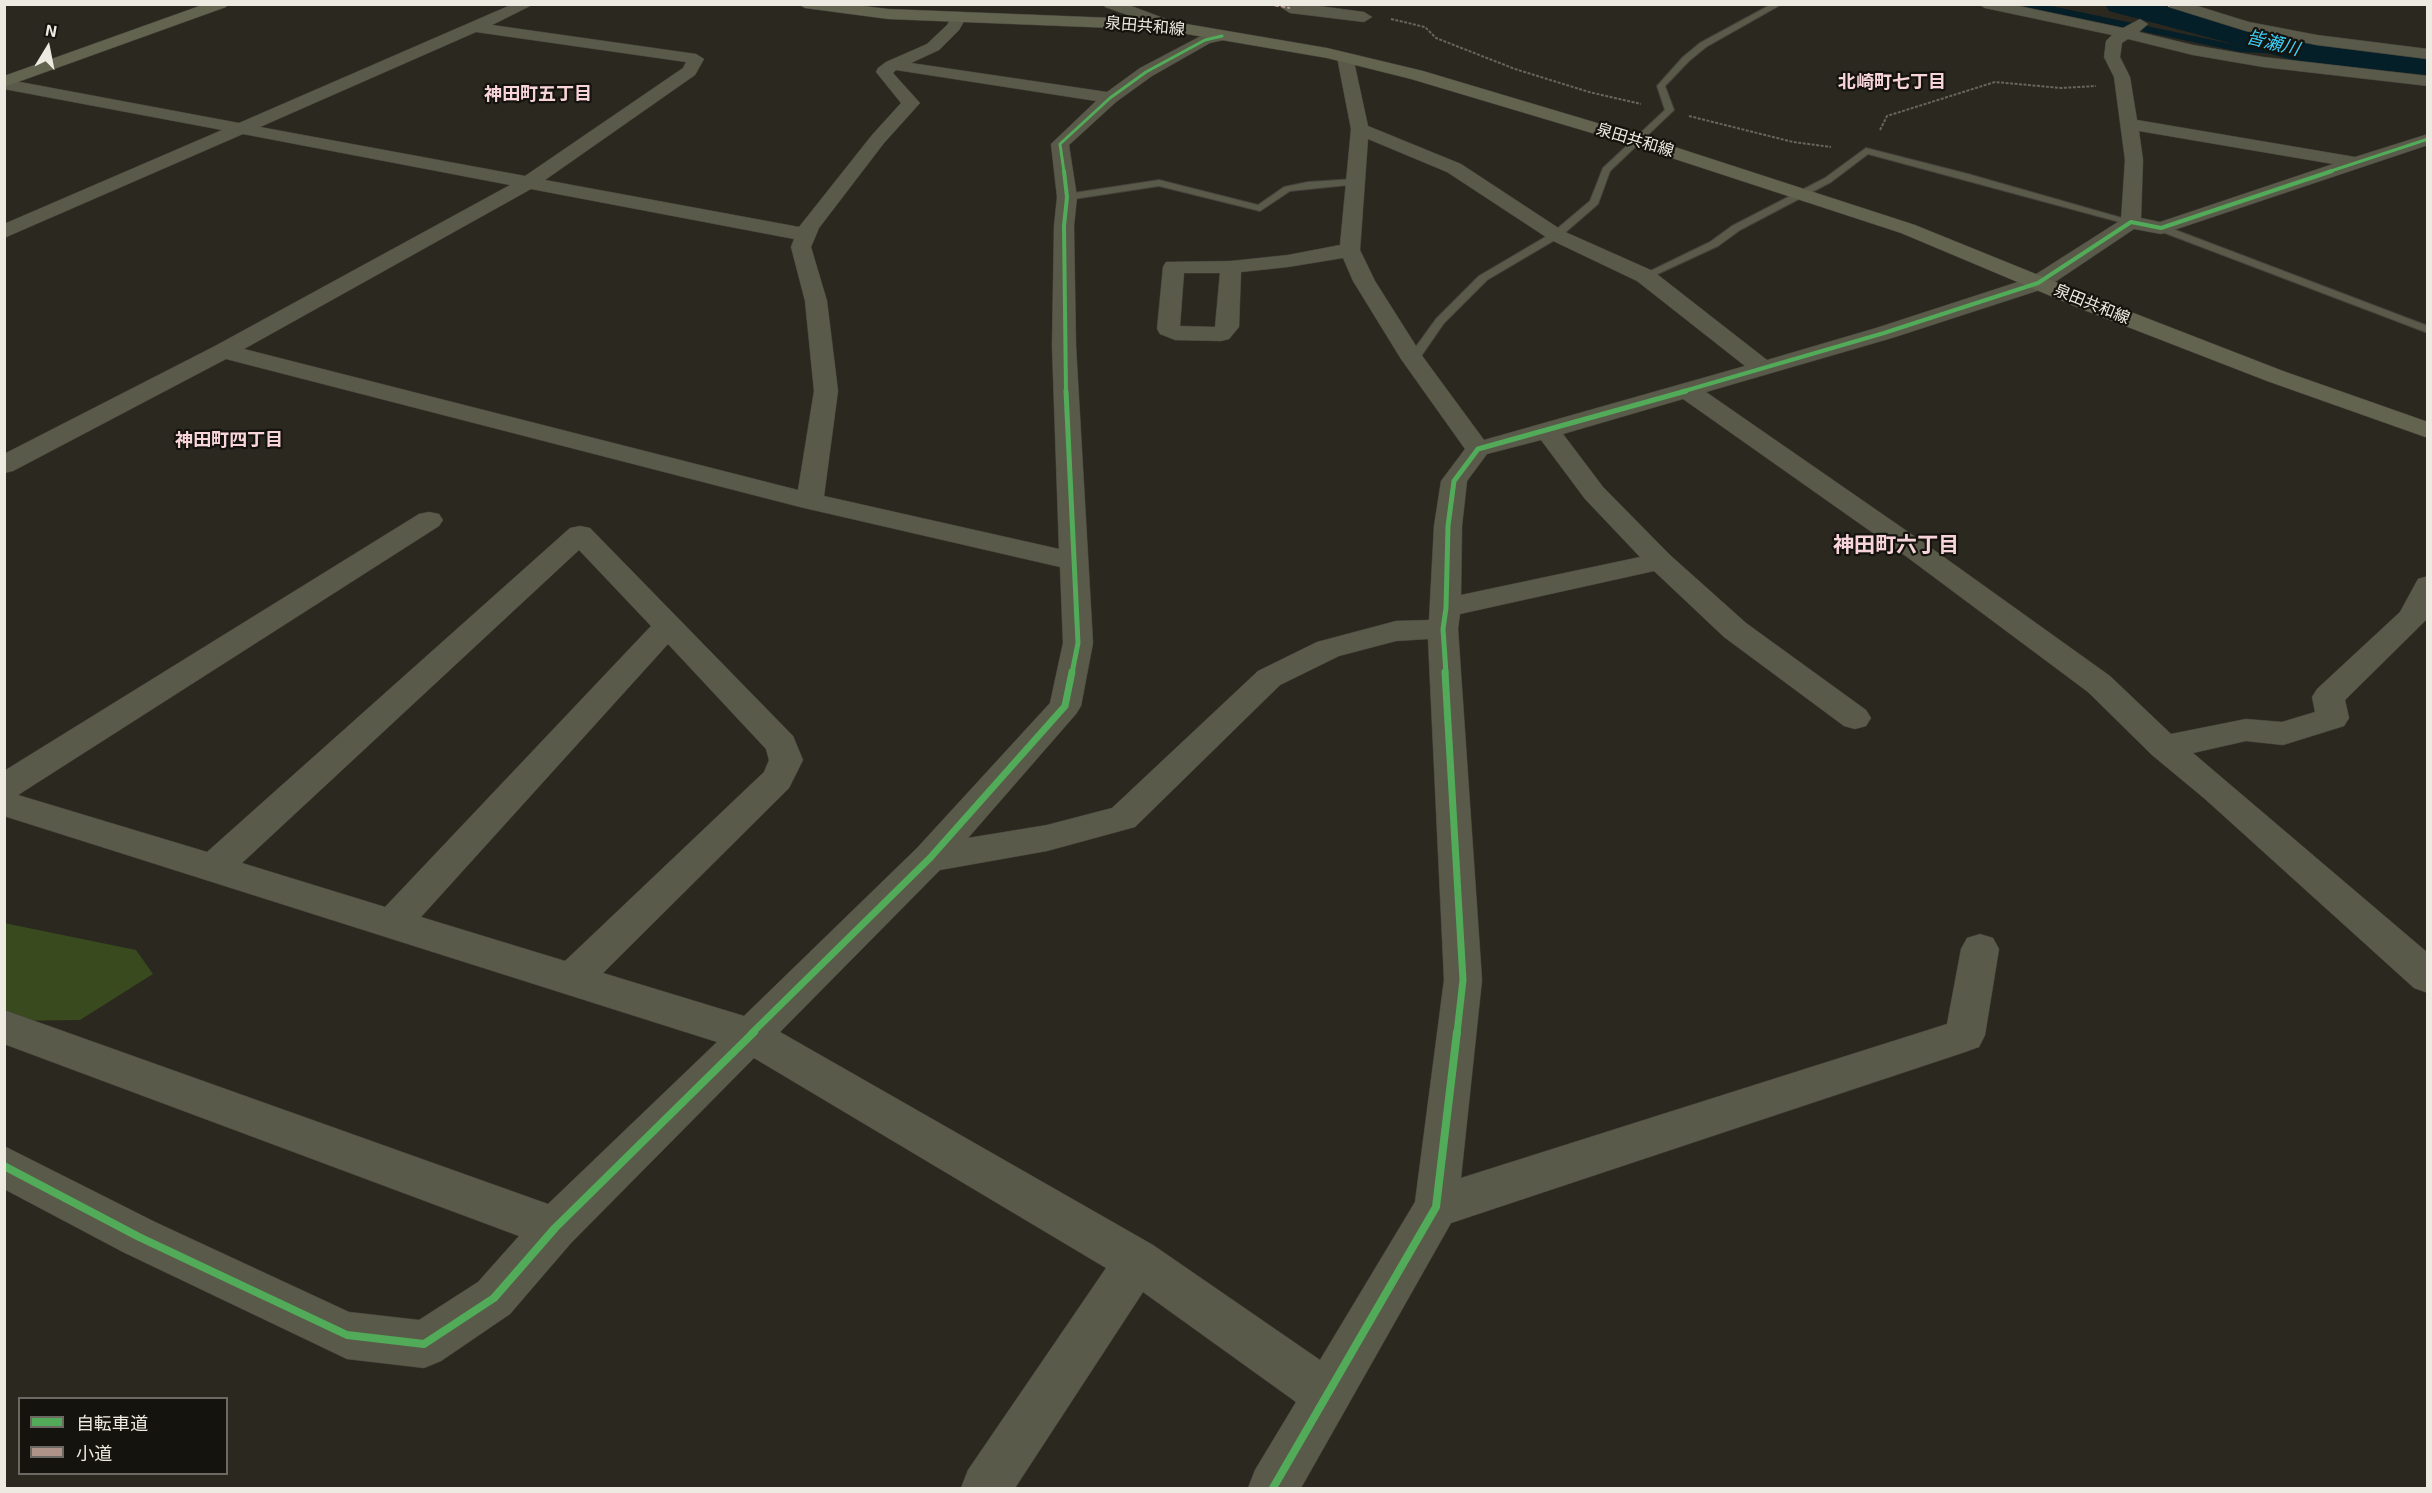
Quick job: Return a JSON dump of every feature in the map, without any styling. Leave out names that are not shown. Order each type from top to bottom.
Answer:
[{"type":"main road","points":[[4,83],[221,4]]},
{"type":"main road","name":"泉田共和線","points":[[805,4],[888,14],[1163,25],[1222,36],[1352,31],[1482,93],[1908,229],[2264,372],[2427,431]]},
{"type":"street","points":[[4,232],[527,4]]},
{"type":"street","points":[[1110,4],[1161,21],[1163,25]]},
{"type":"street","points":[[1297,4],[1290,8],[1352,31],[1360,129],[1350,250],[1364,281],[1413,360],[1478,449]]},
{"type":"street","points":[[1985,4],[2095,27],[2132,23],[2170,6],[2317,40],[2427,54]]},
{"type":"street","points":[[2061,4],[2132,23],[2193,50],[2263,62],[2427,81]]},
{"type":"street","points":[[810,501],[826,391],[816,301],[801,247],[809,227],[878,140],[911,103],[899,92],[884,72],[892,65],[933,47],[954,27],[958,18]]},
{"type":"street","points":[[2132,23],[2114,41],[2112,57],[2122,77],[2134,160],[2134,191],[2130,205],[2132,222]]},
{"type":"street","points":[[4,465],[223,351],[528,183],[689,70],[696,59],[474,27]]},
{"type":"street","points":[[4,1166],[139,1237],[347,1335],[424,1344],[494,1298],[555,1228],[930,858],[1065,706],[1078,643],[1064,346],[1064,226],[1067,197],[1060,144],[1110,98],[1146,72],[1205,40],[1222,36]]},
{"type":"street","points":[[892,65],[1110,98]]},
{"type":"street","points":[[4,83],[807,235]]},
{"type":"street","points":[[2129,124],[2357,163]]},
{"type":"street","points":[[1360,129],[1454,168],[1556,235],[1645,276],[1763,368]]},
{"type":"street","points":[[1273,1488],[1436,1207],[1463,980],[1445,618],[1448,526],[1454,481],[1478,449],[1884,333],[2038,283],[2132,222],[2161,228],[2427,139]]},
{"type":"street","points":[[1232,267],[1288,261],[1350,250]]},
{"type":"street","points":[[223,351],[810,501],[1074,561]]},
{"type":"street","points":[[1686,390],[1917,550],[2099,684],[2164,747],[2217,790],[2427,977]]},
{"type":"street","points":[[1547,431],[1594,493],[1660,561],[1735,630],[1856,718]]},
{"type":"street","points":[[4,787],[429,520]]},
{"type":"street","points":[[213,868],[580,534],[780,744],[786,760],[777,779],[572,980]]},
{"type":"street","points":[[930,858],[1047,838],[1123,818],[1269,678],[1328,649],[1660,561]]},
{"type":"street","points":[[2164,747],[2246,730],[2283,734],[2333,718],[2328,697],[2413,616],[2427,585]]},
{"type":"street","points":[[392,924],[668,626]]},
{"type":"street","points":[[4,803],[750,1035],[1137,1261],[1328,1395]]},
{"type":"street","points":[[1436,1207],[1965,1035],[1980,949]]},
{"type":"street","points":[[4,1027],[555,1228]]},
{"type":"street","points":[[986,1488],[1137,1261]]},
{"type":"lane","points":[[1413,360],[1440,321],[1483,278],[1556,235],[1596,202],[1606,170],[1670,111],[1661,86],[1686,59],[1703,45],[1779,4]]},
{"type":"lane","points":[[1645,276],[1714,244],[1736,228],[1802,195],[1828,180],[1866,151],[2132,222]]},
{"type":"lane","points":[[1067,197],[1159,183],[1260,208],[1287,189],[1308,185],[1355,182]]},
{"type":"lane","points":[[2161,228],[2427,330]]},
{"type":"path","points":[[1352,31],[1425,27],[1436,38],[1515,69],[1589,92],[1793,142],[1866,151],[1887,116],[1995,82],[2061,88],[2104,85],[2095,27]]},
{"type":"green space","points":[[4,923],[136,950],[153,974],[80,1020],[5,1021]]},
{"type":"waterway","points":[[2027,4],[2241,49],[2305,52]]},
{"type":"waterway","name":"皆瀬川","points":[[2121,4],[2305,52],[2428,64]]},
{"type":"marked path","points":[[1268,4],[1290,8]]},
{"type":"marked path","points":[[2162,4],[2169,6]]},
{"type":"cycle path","points":[[4,1166],[139,1237],[347,1335],[424,1344],[494,1298],[555,1228],[930,858],[1065,706],[1078,643],[1064,346],[1064,226],[1067,197],[1060,144],[1110,98],[1146,72],[1205,40],[1222,36]]},
{"type":"cycle path","points":[[1273,1488],[1436,1207],[1463,980],[1443,629],[1446,608],[1448,526],[1454,481],[1478,449],[1884,333],[2038,283],[2131,222],[2161,228],[2428,139]]},
{"type":"district","name":"北崎町七丁目","points":[[1892,82]]},
{"type":"district","name":"神田町五丁目","points":[[538,94]]},
{"type":"district","name":"神田町四丁目","points":[[229,440]]},
{"type":"district","name":"神田町六丁目","points":[[1896,545]]}]
